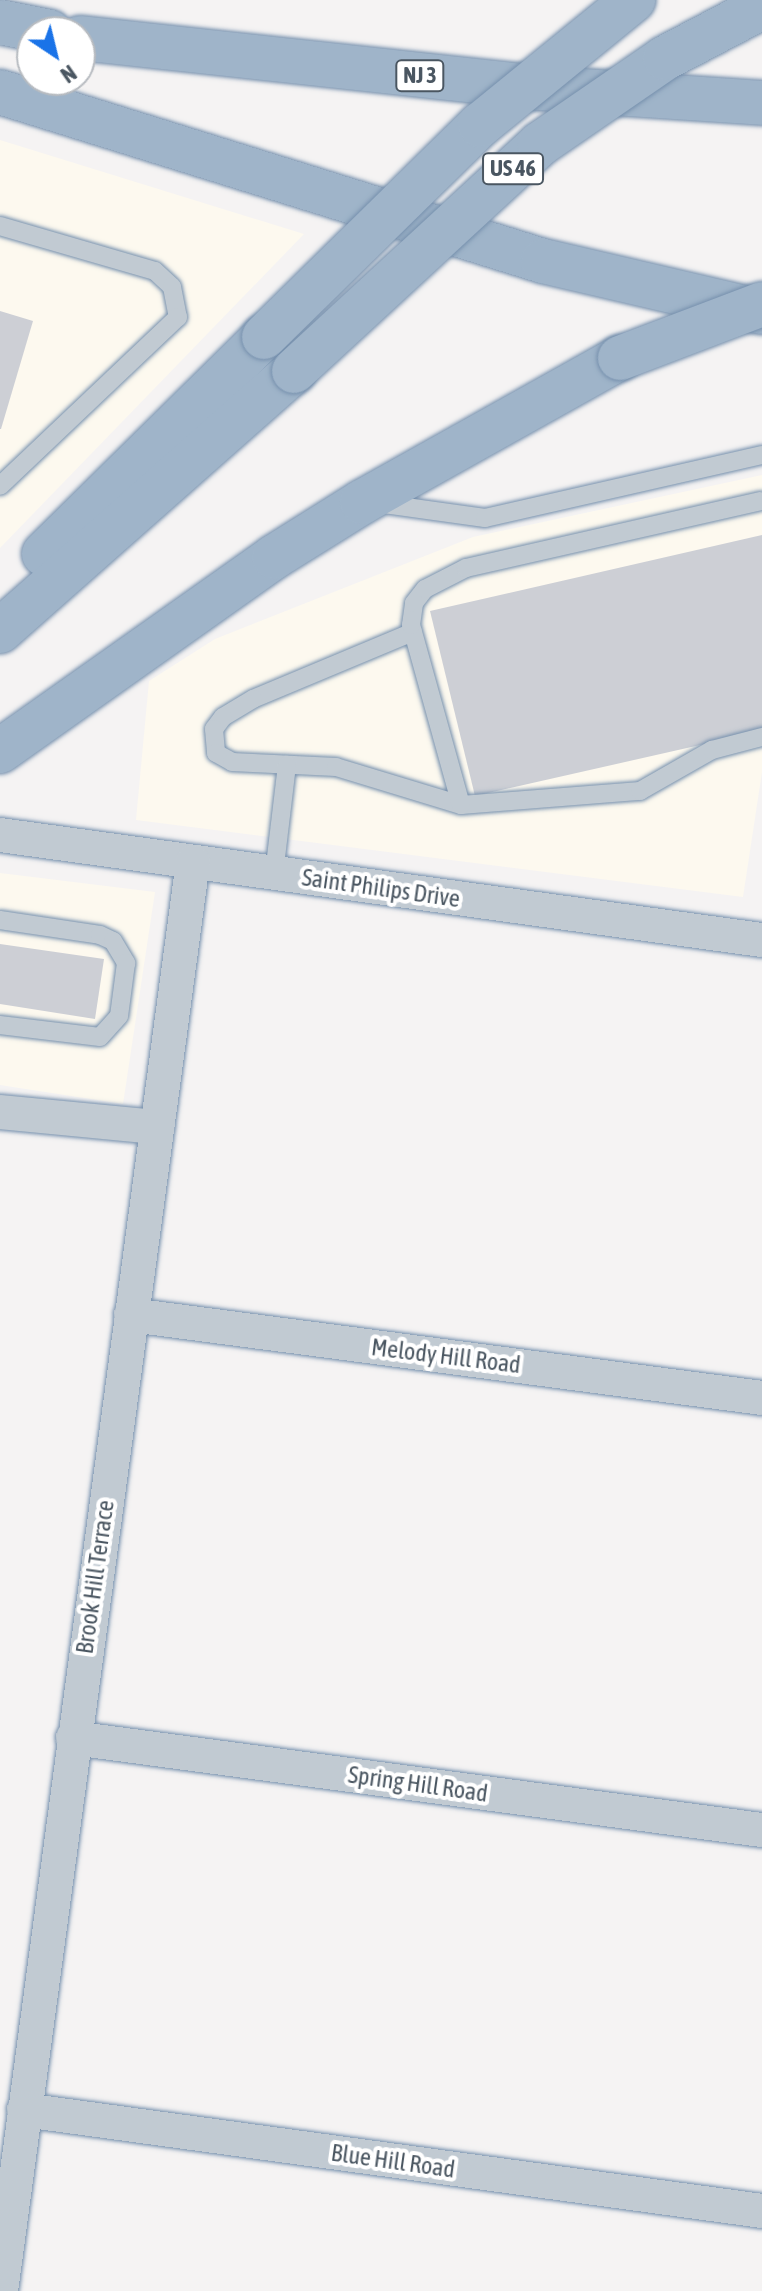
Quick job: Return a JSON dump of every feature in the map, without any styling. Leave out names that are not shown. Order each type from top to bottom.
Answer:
[{"type":"highway","points":[[0,606],[18,580],[480,125],[633,0]]},
{"type":"highway","name":"US 46","points":[[0,631],[294,371],[540,144],[665,58],[762,7]]},
{"type":"highway","name":"NJ 3","points":[[96,40],[538,88],[762,103]]},
{"type":"highway","points":[[6,98],[543,261],[762,312]]},
{"type":"highway","points":[[0,751],[362,502],[620,358],[762,304]]},
{"type":"street","name":"Saint Philips Drive","points":[[0,835],[762,940]]},
{"type":"street","name":"Brook Hill Terrace","points":[[1,2291],[193,862]]},
{"type":"street","points":[[0,1112],[157,1127]]},
{"type":"street","name":"Melody Hill Road","points":[[131,1315],[762,1398]]},
{"type":"street","name":"Spring Hill Road","points":[[73,1738],[762,1830]]},
{"type":"street","name":"Blue Hill Road","points":[[24,2110],[762,2211]]},
{"type":"lane","points":[[0,226],[155,271],[172,287],[178,317],[0,486]]},
{"type":"lane","points":[[362,502],[485,518],[762,455]]},
{"type":"lane","points":[[461,805],[413,632],[414,603],[446,575],[762,501]]},
{"type":"lane","points":[[413,632],[253,699],[214,729],[216,753],[232,762],[336,767],[461,805],[640,791],[712,750],[762,737]]},
{"type":"lane","points":[[274,874],[287,765]]},
{"type":"lane","points":[[0,920],[100,935],[113,941],[126,963],[119,1016],[100,1037],[0,1025]]},
{"type":"shaded area","points":[[0,140],[304,234],[0,548]]},
{"type":"shaded area","points":[[762,475],[762,772],[743,897],[136,820],[149,681],[215,639],[473,537]]},
{"type":"shaded area","points":[[0,873],[155,892],[123,1104],[0,1085]]},
{"type":"building","points":[[0,311],[33,321],[1,429],[0,429]]},
{"type":"building","points":[[762,535],[762,731],[475,796],[430,611]]},
{"type":"building","points":[[0,944],[104,959],[95,1019],[0,1004]]}]
